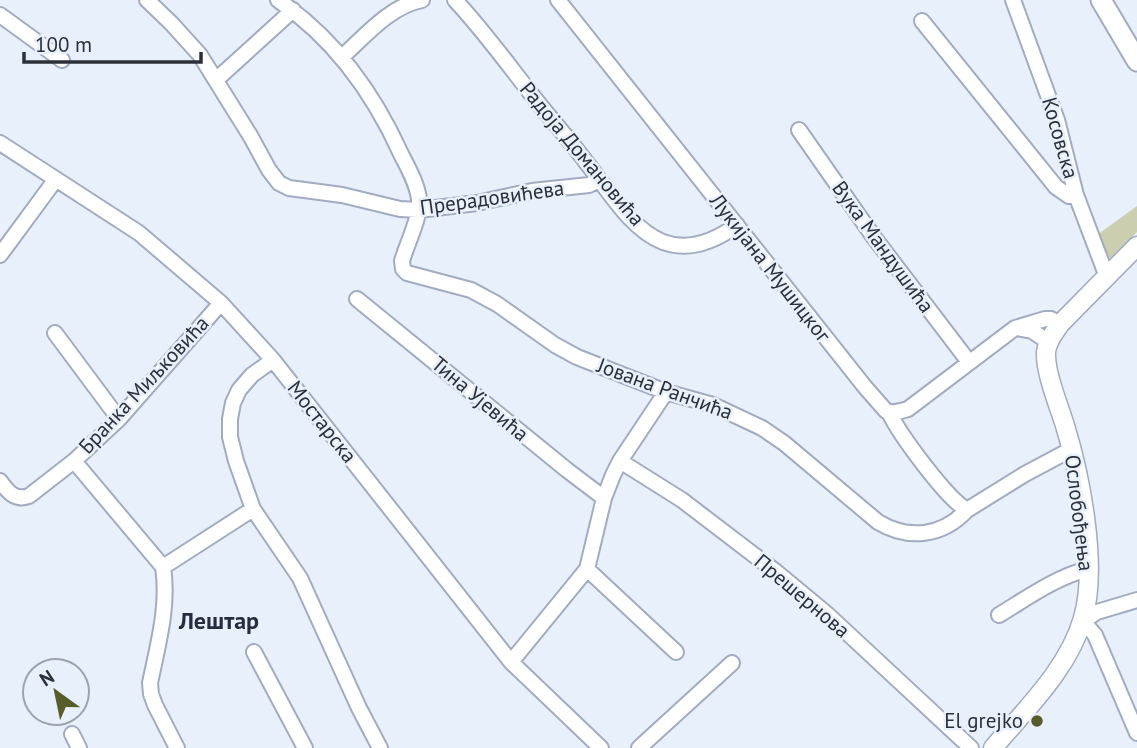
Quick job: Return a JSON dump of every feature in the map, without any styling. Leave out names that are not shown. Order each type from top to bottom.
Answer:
[{"type":"main road","points":[[1101,0],[1137,61]]},
{"type":"street","name":"Прерадовићева","points":[[147,0],[200,55],[217,79],[269,170],[279,183],[289,187],[342,195],[400,209],[419,210],[477,203],[533,191],[589,185],[599,180]]},
{"type":"street","points":[[278,0],[327,41],[376,103],[416,184],[419,210]]},
{"type":"street","points":[[342,57],[385,18],[402,6],[422,0]]},
{"type":"street","name":"Радоја Домановића","points":[[455,0],[493,44],[608,193],[651,236],[679,246],[698,245],[716,239],[737,225]]},
{"type":"street","name":"Лукијана Мушицког","points":[[558,0],[865,387],[883,409],[889,412],[898,428],[948,493],[967,510]]},
{"type":"street","name":"Косовска","points":[[1013,0],[1057,120],[1076,195],[1107,276]]},
{"type":"street","points":[[217,79],[293,10]]},
{"type":"street","points":[[0,15],[62,60]]},
{"type":"street","points":[[922,21],[1056,187],[1069,196],[1076,195]]},
{"type":"street","name":"Вука Мандушића","points":[[799,130],[873,236],[969,362]]},
{"type":"street","name":"Мостарска","points":[[0,143],[139,233],[221,303],[273,360],[511,662],[601,748]]},
{"type":"street","points":[[0,255],[56,179]]},
{"type":"street","name":"Јована Ранчића","points":[[419,210],[402,261],[407,274],[471,290],[497,304],[555,345],[577,356],[666,392],[713,405],[762,428],[784,443],[877,522],[891,530],[915,534],[953,523],[967,510],[1072,449]]},
{"type":"street","points":[[1015,328],[1032,331],[1049,342],[1060,324],[1137,246]]},
{"type":"street","name":"Тина Ујевића","points":[[357,299],[604,498]]},
{"type":"street","name":"Бранка Миљковића","points":[[0,481],[7,491],[22,498],[29,496],[74,461],[118,419],[221,303]]},
{"type":"street","points":[[889,412],[908,409],[1015,328],[1045,319],[1060,324]]},
{"type":"street","points":[[55,333],[118,419]]},
{"type":"street","name":"Ослобођења","points":[[993,748],[1062,663],[1083,621],[1087,605],[1087,542],[1081,489],[1047,364],[1046,349],[1049,342]]},
{"type":"street","points":[[273,360],[252,375],[239,390],[233,403],[230,437],[236,461],[253,509],[300,578],[380,748]]},
{"type":"street","points":[[511,662],[587,569],[604,498],[620,461],[666,392]]},
{"type":"street","points":[[74,461],[163,567],[166,603],[150,683],[151,694],[177,748]]},
{"type":"street","name":"Прешернова","points":[[620,461],[682,500],[775,571],[828,615],[971,748]]},
{"type":"street","points":[[163,567],[253,509]]},
{"type":"street","points":[[587,569],[676,652]]},
{"type":"street","points":[[999,615],[1054,583],[1088,569]]},
{"type":"street","points":[[1137,600],[1097,612],[1083,621],[1095,635],[1137,733]]},
{"type":"street","points":[[254,652],[305,748]]},
{"type":"street","points":[[639,748],[732,663]]},
{"type":"street","points":[[72,734],[79,748]]},
{"type":"green space","points":[[1137,206],[1137,232],[1112,258],[1108,257],[1097,235]]},
{"type":"place","name":"El grejko","points":[[1037,721]]},
{"type":"district","name":"Лештар","points":[[219,621]]}]
